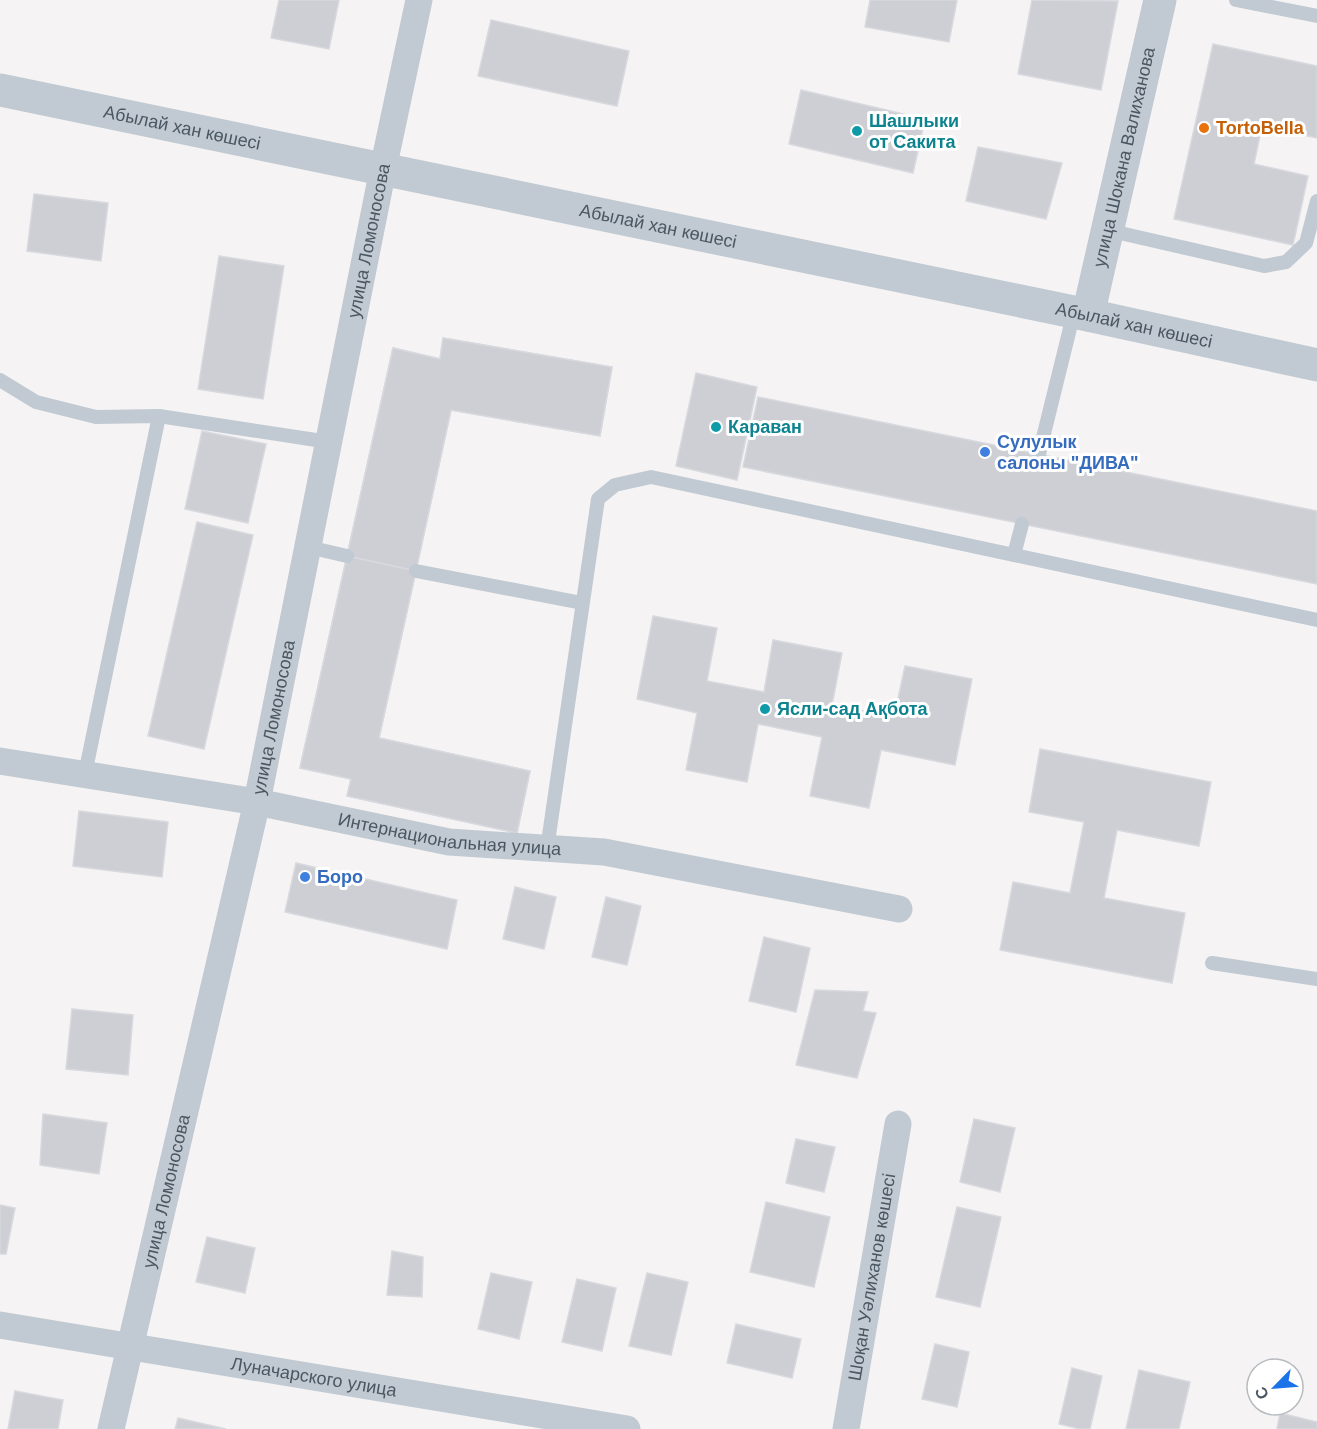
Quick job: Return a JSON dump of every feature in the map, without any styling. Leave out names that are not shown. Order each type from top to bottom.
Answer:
[{"type":"street","name":"улица Ломоносова","points":[[111,1429],[257,802],[383,169],[419,0]]},
{"type":"street","name":"улица Шокана Валиханова","points":[[1081,314],[1107,230],[1160,0]]},
{"type":"street","name":"Абылай хан көшесі","points":[[0,90],[1317,365]]},
{"type":"street","name":"Интернациональная улица","points":[[0,760],[257,802],[449,842],[604,852],[899,909]]},
{"type":"street","name":"Шоқан Уәлиханов көшесі","points":[[846,1429],[898,1124]]},
{"type":"street","name":"Луначарского улица","points":[[0,1325],[627,1429]]},
{"type":"lane","points":[[1236,0],[1317,16]]},
{"type":"lane","points":[[1107,230],[1264,266],[1286,262],[1306,243],[1317,201]]},
{"type":"lane","points":[[1039,454],[1081,314]]},
{"type":"lane","points":[[0,380],[36,402],[96,417],[159,416],[329,442]]},
{"type":"lane","points":[[85,774],[159,416]]},
{"type":"lane","points":[[547,849],[598,499],[615,485],[651,477],[1317,620]]},
{"type":"lane","points":[[1014,555],[1022,524]]},
{"type":"lane","points":[[308,547],[347,556]]},
{"type":"lane","points":[[416,571],[582,603]]},
{"type":"lane","points":[[1212,963],[1317,979]]},
{"type":"building","points":[[279,0],[339,0],[329,49],[271,38]]},
{"type":"building","points":[[870,0],[957,0],[949,42],[865,27]]},
{"type":"building","points":[[1032,0],[1118,1],[1101,90],[1018,74]]},
{"type":"building","points":[[491,20],[629,51],[617,106],[478,76]]},
{"type":"building","points":[[1213,44],[1317,66],[1317,138],[1262,126],[1254,164],[1308,176],[1293,245],[1174,219]]},
{"type":"building","name":"Шашлыки от Сакита","points":[[801,90],[925,119],[913,173],[789,144]]},
{"type":"building","points":[[978,147],[1062,163],[1046,219],[966,201]]},
{"type":"building","points":[[34,194],[108,203],[101,261],[27,251]]},
{"type":"building","points":[[219,256],[284,266],[263,399],[198,389]]},
{"type":"building","points":[[443,338],[612,367],[600,436],[451,410],[379,738],[530,771],[517,833],[347,796],[351,779],[300,768],[393,348],[440,359]]},
{"type":"building","points":[[443,338],[612,367],[600,436],[451,410],[416,571],[347,556],[393,348],[440,359]]},
{"type":"building","name":"Караван","points":[[696,373],[757,387],[737,480],[676,466]]},
{"type":"building","points":[[758,397],[1317,511],[1317,584],[743,467]]},
{"type":"building","points":[[202,431],[266,444],[248,523],[185,509]]},
{"type":"building","points":[[197,522],[253,535],[204,749],[148,736]]},
{"type":"building","points":[[347,556],[416,571],[379,738],[530,771],[517,833],[347,796],[351,779],[300,768]]},
{"type":"building","name":"Ясли-сад Ақбота","points":[[653,616],[717,628],[707,681],[764,692],[773,640],[842,653],[832,705],[894,717],[905,666],[972,679],[955,765],[881,750],[869,808],[810,796],[822,737],[758,724],[747,782],[686,770],[697,713],[637,699]]},
{"type":"building","points":[[1040,749],[1211,782],[1199,846],[1117,830],[1104,898],[1185,913],[1172,983],[1000,950],[1013,882],[1070,893],[1084,822],[1029,812]]},
{"type":"building","points":[[79,811],[168,822],[162,877],[73,866]]},
{"type":"building","points":[[296,863],[457,900],[447,949],[285,912]]},
{"type":"building","points":[[515,887],[556,897],[544,949],[503,939]]},
{"type":"building","points":[[606,897],[641,906],[627,965],[592,957]]},
{"type":"building","points":[[764,937],[810,948],[796,1012],[749,1001]]},
{"type":"building","points":[[815,990],[868,992],[863,1011],[876,1013],[857,1078],[796,1065]]},
{"type":"building","points":[[72,1009],[133,1015],[128,1075],[66,1069]]},
{"type":"building","points":[[43,1114],[107,1123],[99,1174],[40,1165]]},
{"type":"building","points":[[974,1119],[1015,1128],[1000,1192],[960,1182]]},
{"type":"building","points":[[796,1139],[835,1147],[824,1192],[786,1183]]},
{"type":"building","points":[[766,1202],[830,1217],[814,1287],[750,1272]]},
{"type":"building","points":[[0,1205],[15,1208],[6,1254],[0,1254]]},
{"type":"building","points":[[957,1207],[1001,1217],[980,1307],[936,1297]]},
{"type":"building","points":[[207,1237],[255,1248],[245,1293],[196,1282]]},
{"type":"building","points":[[392,1251],[423,1257],[422,1297],[387,1295]]},
{"type":"building","points":[[491,1273],[532,1282],[519,1339],[478,1329]]},
{"type":"building","points":[[647,1273],[688,1282],[671,1355],[629,1346]]},
{"type":"building","points":[[577,1279],[616,1288],[602,1351],[562,1342]]},
{"type":"building","points":[[736,1324],[801,1339],[792,1378],[727,1363]]},
{"type":"building","points":[[935,1344],[969,1352],[957,1407],[922,1399]]},
{"type":"building","points":[[1072,1368],[1102,1376],[1090,1429],[1059,1424]]},
{"type":"building","points":[[1139,1370],[1190,1382],[1179,1429],[1126,1429]]},
{"type":"building","points":[[15,1391],[63,1400],[58,1429],[8,1429]]},
{"type":"building","points":[[1279,1417],[1296,1417],[1317,1422],[1317,1429],[1277,1429]]},
{"type":"building","points":[[178,1418],[226,1429],[175,1429]]},
{"type":"place","name":"TortoBella","points":[[1204,128]]},
{"type":"place","name":"Шашлыки от Сакита","points":[[857,131]]},
{"type":"place","name":"Караван","points":[[716,427]]},
{"type":"place","name":"Сулулык салоны \"ДИВА\"","points":[[985,452]]},
{"type":"place","name":"Ясли-сад Ақбота","points":[[765,709]]},
{"type":"place","name":"Боро","points":[[305,877]]}]
